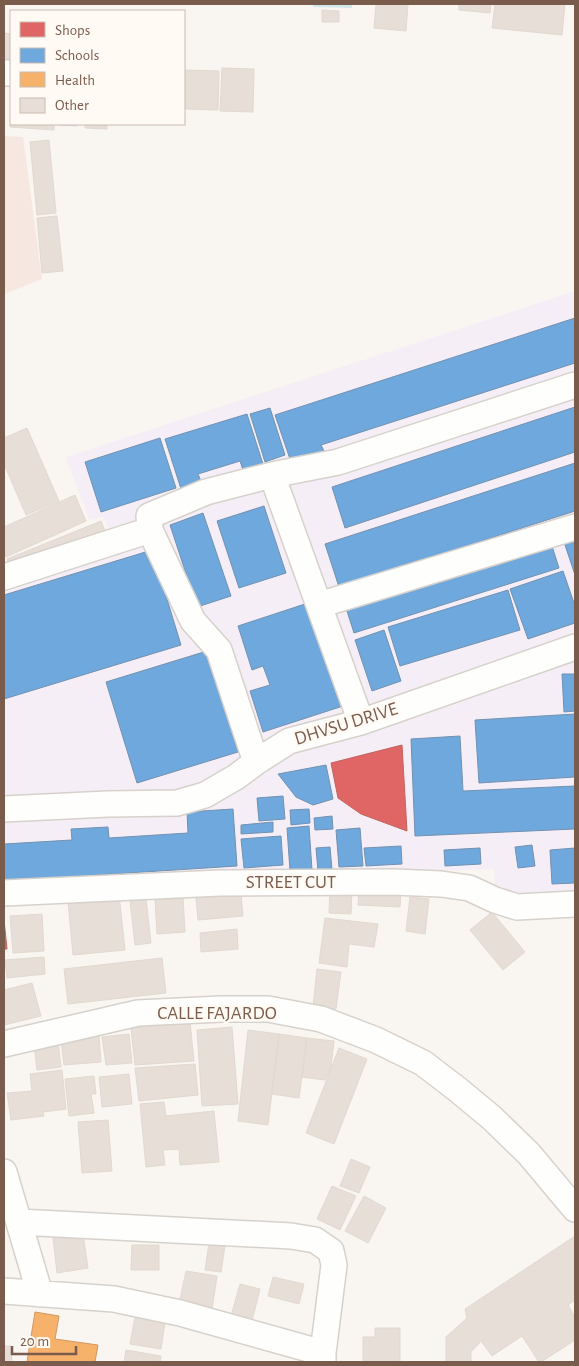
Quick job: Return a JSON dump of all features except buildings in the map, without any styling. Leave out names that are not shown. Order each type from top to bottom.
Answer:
[{"type":"street","points":[[256,762],[219,650],[193,621],[150,530],[149,516],[206,492],[272,475],[338,462],[575,385]]},
{"type":"street","points":[[272,475],[361,722]]},
{"type":"street","points":[[319,605],[575,527]]},
{"type":"street","points":[[4,577],[150,530]]},
{"type":"street","name":"DHVSU DRIVE","points":[[4,809],[177,803],[205,795],[236,777],[289,741],[361,722],[575,647]]},
{"type":"street","name":"STREET CUT","points":[[4,893],[220,883],[393,882],[441,884],[469,888],[495,900],[517,907],[575,904]]},
{"type":"street","name":"CALLE FAJARDO","points":[[4,1044],[138,1013],[268,1009],[321,1019],[376,1040],[423,1063],[492,1118],[529,1154],[575,1210]]},
{"type":"street","points":[[4,1172],[40,1294]]},
{"type":"street","points":[[4,1291],[114,1299],[180,1313],[323,1358],[334,1265],[331,1252],[315,1240],[291,1236],[19,1222]]},
{"type":"shaded area","points":[[4,136],[23,137],[42,279],[4,294]]},
{"type":"shaded area","points":[[575,291],[575,898],[536,899],[495,889],[494,869],[116,880],[4,887],[4,587],[116,552],[104,517],[89,520],[66,457]]},
{"type":"water","points":[[313,4],[352,4],[352,8],[313,7]]}]
